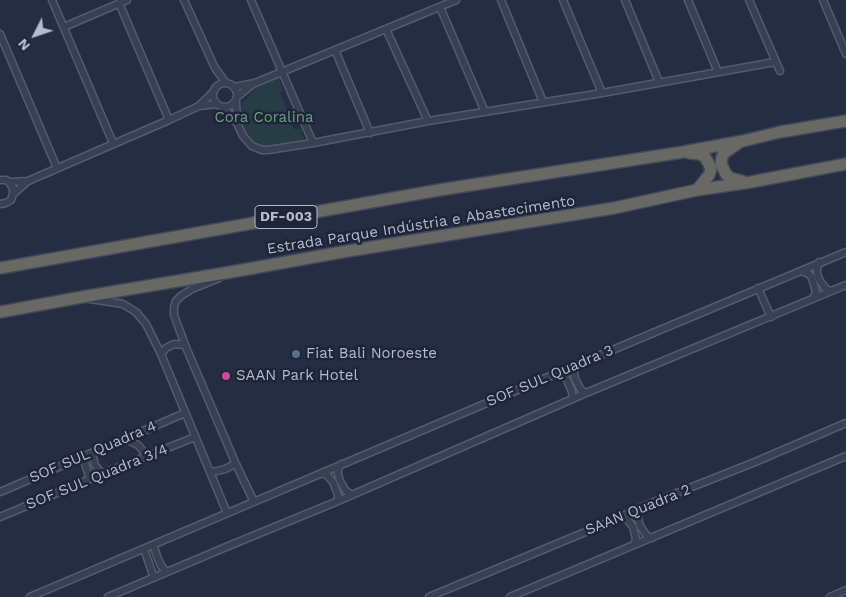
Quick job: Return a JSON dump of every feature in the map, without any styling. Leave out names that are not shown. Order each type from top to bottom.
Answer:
[{"type":"highway","name":"Estrada Parque Indústria e Abastecimento","points":[[0,268],[438,190],[683,152],[780,132],[846,121]]},
{"type":"highway","points":[[743,141],[724,153],[721,164],[730,178],[751,182]]},
{"type":"highway","points":[[683,152],[700,154],[705,157],[711,169],[709,175],[697,190]]},
{"type":"highway","name":"Estrada Parque Indústria e Abastecimento","points":[[0,312],[237,272],[351,250],[614,208],[697,190],[846,164]]},
{"type":"street","points":[[52,0],[114,143]]},
{"type":"street","points":[[64,27],[127,0]]},
{"type":"street","points":[[184,0],[215,68],[226,83]]},
{"type":"street","points":[[251,0],[312,143]]},
{"type":"street","points":[[234,87],[255,83],[456,0]]},
{"type":"street","points":[[501,0],[543,102]]},
{"type":"street","points":[[563,0],[602,93]]},
{"type":"street","points":[[624,0],[659,82]]},
{"type":"street","points":[[688,0],[718,72]]},
{"type":"street","points":[[749,0],[780,71]]},
{"type":"street","points":[[823,0],[846,54]]},
{"type":"street","points":[[119,4],[169,120]]},
{"type":"street","points":[[440,7],[485,112]]},
{"type":"street","points":[[386,29],[428,121]]},
{"type":"street","points":[[0,34],[57,168]]},
{"type":"street","points":[[335,50],[370,133]]},
{"type":"street","points":[[215,68],[214,98],[237,123],[243,136],[252,146],[262,150],[274,150],[428,121],[602,93],[775,62]]},
{"type":"street","points":[[199,106],[231,106],[255,83]]},
{"type":"street","points":[[0,204],[11,200],[14,194],[28,181],[199,106],[220,84],[230,84],[237,92],[237,123]]},
{"type":"street","points":[[3,180],[28,181]]},
{"type":"street","points":[[3,180],[13,188],[14,194]]},
{"type":"street","name":"SOF SUL Quadra 3","points":[[30,597],[558,372],[846,252]]},
{"type":"street","points":[[819,262],[817,274],[820,282],[826,290],[832,291]]},
{"type":"street","points":[[800,270],[809,274],[812,278],[816,292],[813,299]]},
{"type":"street","points":[[237,272],[192,289],[181,296],[176,301],[174,314],[185,345],[254,502]]},
{"type":"street","points":[[108,597],[338,501],[586,393],[846,285]]},
{"type":"street","points":[[758,288],[770,317]]},
{"type":"street","points":[[82,297],[123,304],[136,312],[146,324],[161,354],[227,513]]},
{"type":"street","points":[[161,354],[166,348],[174,344],[185,345]]},
{"type":"street","points":[[576,365],[575,379],[581,390],[586,393]]},
{"type":"street","points":[[558,372],[567,380],[573,399]]},
{"type":"street","name":"SOF SUL Quadra 4","points":[[0,492],[185,413]]},
{"type":"street","name":"SAAN Quadra 2","points":[[429,597],[639,508],[698,486],[846,422]]},
{"type":"street","name":"SOF SUL Quadra 3/4","points":[[0,517],[195,436]]},
{"type":"street","points":[[125,439],[138,445],[146,456]]},
{"type":"street","points":[[92,453],[95,465],[102,474]]},
{"type":"street","points":[[510,597],[846,456]]},
{"type":"street","points":[[81,458],[90,479]]},
{"type":"street","points":[[209,470],[214,472],[225,469],[235,462]]},
{"type":"street","points":[[342,464],[338,469],[338,474],[346,491],[352,495]]},
{"type":"street","points":[[319,474],[326,474],[333,482],[338,495],[338,501]]},
{"type":"street","points":[[639,508],[640,526],[647,536],[652,538]]},
{"type":"street","points":[[619,518],[624,518],[630,522],[635,532],[636,539],[634,545]]},
{"type":"street","points":[[154,545],[158,559],[167,572]]},
{"type":"street","points":[[144,549],[154,578]]},
{"type":"street","points":[[830,597],[846,590]]},
{"type":"green space","name":"Cora Coralina","points":[[279,77],[283,91],[280,93],[295,130],[300,128],[304,141],[272,148],[257,146],[246,136],[239,121],[242,103],[256,88]]},
{"type":"place","name":"Fiat Bali Noroeste","points":[[296,354]]},
{"type":"place","name":"SAAN Park Hotel","points":[[226,376]]}]
